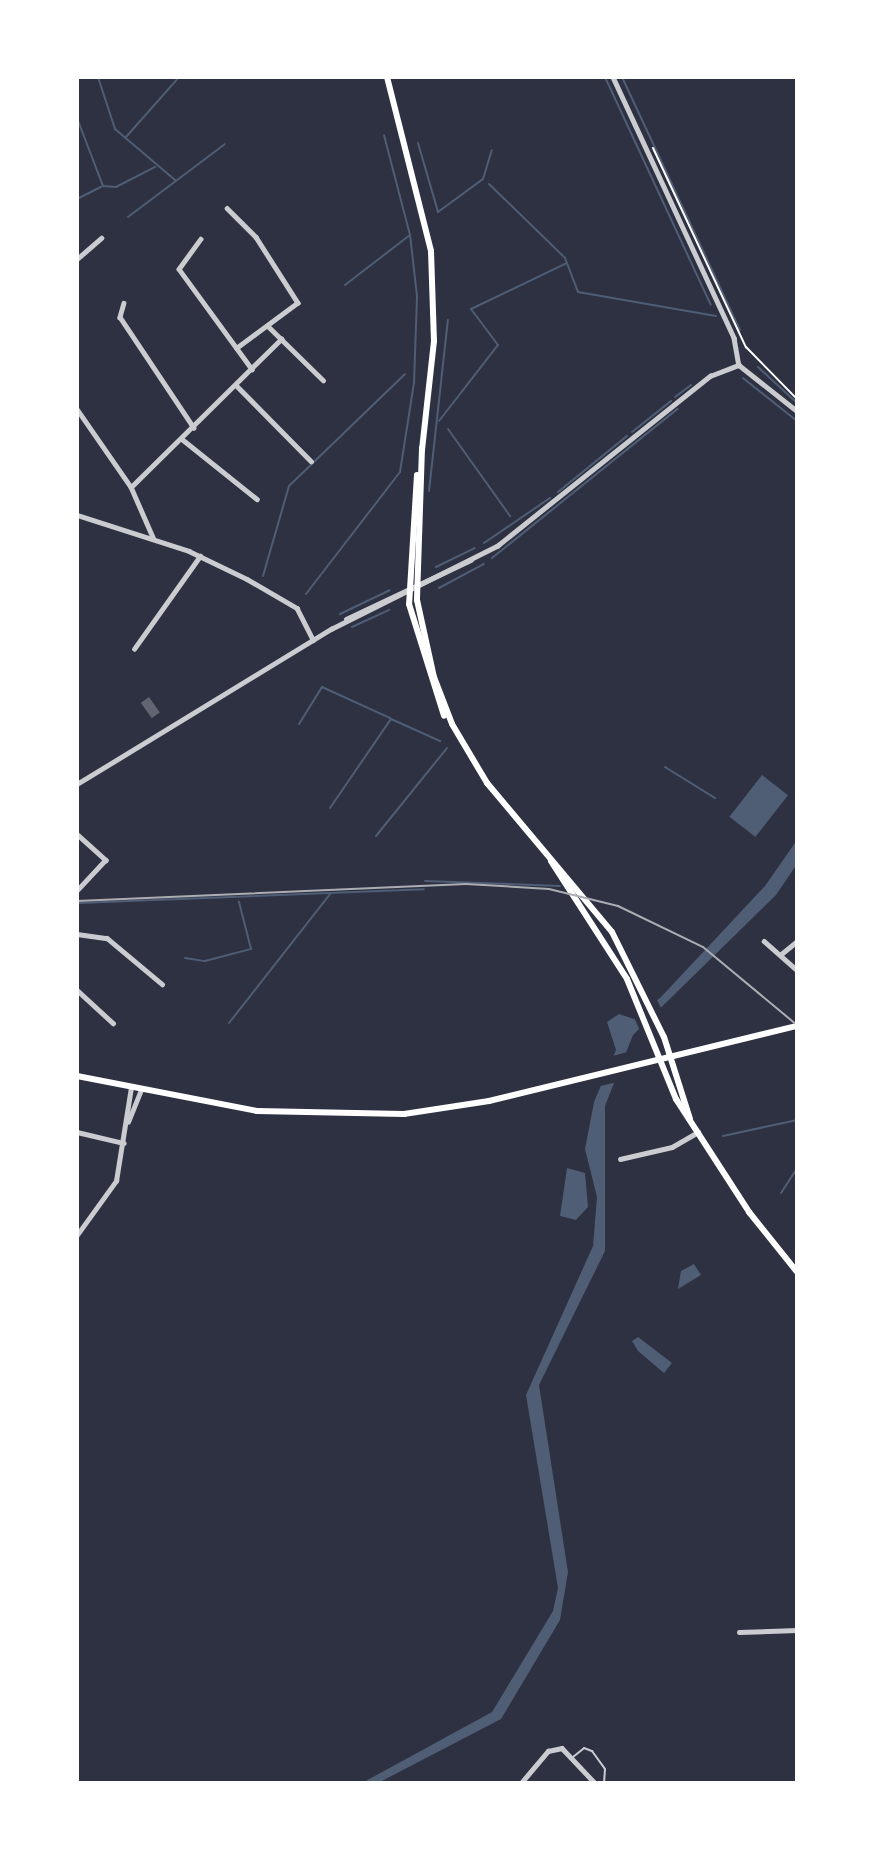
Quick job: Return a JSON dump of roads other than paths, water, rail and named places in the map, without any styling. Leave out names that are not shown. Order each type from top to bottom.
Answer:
[{"type":"main road","points":[[387,77],[431,251],[434,341],[409,586],[428,677],[463,744],[534,837],[612,932],[656,1019],[690,1119]]},
{"type":"main road","points":[[422,448],[417,591],[433,677],[463,744]]},
{"type":"main road","points":[[534,837],[607,942],[647,1026],[659,1058],[690,1119],[797,1272]]},
{"type":"main road","points":[[77,1076],[257,1111],[355,1116],[435,1111],[797,1026]]},
{"type":"street","points":[[613,77],[734,338],[739,365],[797,411]]},
{"type":"street","points":[[227,208],[298,296],[294,310],[237,348]]},
{"type":"street","points":[[77,259],[101,238]]},
{"type":"street","points":[[201,239],[178,269],[252,369]]},
{"type":"street","points":[[124,303],[120,317],[194,428]]},
{"type":"street","points":[[269,327],[323,380]]},
{"type":"street","points":[[131,487],[281,340]]},
{"type":"street","points":[[331,629],[417,591],[480,556],[710,376],[739,365]]},
{"type":"street","points":[[236,385],[312,461]]},
{"type":"street","points":[[77,409],[131,487],[153,537]]},
{"type":"street","points":[[182,439],[257,499]]},
{"type":"street","points":[[77,515],[153,537],[200,556],[289,602],[313,640]]},
{"type":"street","points":[[134,649],[200,556]]},
{"type":"street","points":[[77,784],[331,629],[409,586],[480,556]]},
{"type":"street","points":[[77,834],[106,860],[77,891]]},
{"type":"street","points":[[77,934],[107,938],[162,984]]},
{"type":"street","points":[[764,941],[797,970]]},
{"type":"street","points":[[780,955],[797,941]]},
{"type":"street","points":[[77,990],[113,1023]]},
{"type":"street","points":[[77,1234],[116,1181],[128,1123],[131,1087]]},
{"type":"street","points":[[128,1123],[141,1090]]},
{"type":"street","points":[[77,1132],[124,1143]]},
{"type":"street","points":[[620,1159],[672,1147],[698,1132]]},
{"type":"street","points":[[739,1632],[797,1630]]},
{"type":"street","points":[[521,1783],[548,1751],[562,1748],[595,1783]]},
{"type":"lane","points":[[573,1757],[584,1748],[592,1751],[605,1769],[604,1783]]},
{"type":"water","points":[[762,775],[788,795],[755,837],[729,817]]},
{"type":"water","points":[[797,840],[797,864],[776,895],[633,1035],[605,1106],[605,1251],[539,1385],[568,1572],[560,1620],[501,1719],[378,1783],[362,1783],[492,1712],[553,1611],[558,1588],[526,1395],[593,1246],[597,1197],[585,1149],[594,1102],[616,1050],[607,1022],[619,1014],[634,1019],[661,997],[765,886]]},
{"type":"water","points":[[567,1168],[585,1173],[588,1207],[576,1220],[560,1216]]},
{"type":"water","points":[[694,1264],[701,1275],[678,1289],[681,1271]]},
{"type":"water","points":[[638,1337],[672,1363],[664,1373],[638,1351],[632,1341]]},
{"type":"waterway","points":[[98,77],[115,129],[176,181]]},
{"type":"waterway","points":[[126,137],[179,77]]},
{"type":"waterway","points":[[605,77],[711,305]]},
{"type":"waterway","points":[[622,77],[740,330]]},
{"type":"waterway","points":[[77,118],[103,186],[116,187],[155,167]]},
{"type":"waterway","points":[[306,594],[400,472],[414,383],[417,296],[410,235],[384,135]]},
{"type":"waterway","points":[[418,143],[438,212],[483,179],[492,150]]},
{"type":"waterway","points":[[128,217],[225,144]]},
{"type":"waterway","points":[[489,184],[565,258],[578,292],[716,316]]},
{"type":"waterway","points":[[77,199],[101,187]]},
{"type":"waterway","points":[[345,285],[410,235]]},
{"type":"waterway","points":[[439,421],[498,345],[471,309],[567,263]]},
{"type":"waterway","points":[[429,491],[448,320]]},
{"type":"waterway","points":[[758,367],[797,403]]},
{"type":"waterway","points":[[263,576],[289,486],[405,374]]},
{"type":"waterway","points":[[743,378],[797,421]]},
{"type":"waterway","points":[[675,397],[691,385]]},
{"type":"waterway","points":[[632,432],[671,401]]},
{"type":"waterway","points":[[492,558],[677,409]]},
{"type":"waterway","points":[[448,429],[510,516]]},
{"type":"waterway","points":[[558,492],[627,436]]},
{"type":"waterway","points":[[484,543],[550,498]]},
{"type":"waterway","points":[[436,567],[475,548]]},
{"type":"waterway","points":[[439,588],[484,564]]},
{"type":"waterway","points":[[340,614],[390,590]]},
{"type":"waterway","points":[[352,627],[389,610]]},
{"type":"waterway","points":[[299,724],[322,687],[390,718]]},
{"type":"waterway","points":[[330,808],[391,719],[440,741]]},
{"type":"waterway","points":[[376,836],[447,748]]},
{"type":"waterway","points":[[665,767],[715,798]]},
{"type":"waterway","points":[[425,881],[560,886]]},
{"type":"waterway","points":[[79,903],[424,889]]},
{"type":"waterway","points":[[229,1023],[330,894]]},
{"type":"waterway","points":[[185,958],[205,961],[251,949],[239,902]]},
{"type":"waterway","points":[[723,1136],[797,1120]]},
{"type":"waterway","points":[[781,1193],[797,1168]]},
{"type":"railway","points":[[77,901],[466,884],[549,889],[618,906],[703,947],[797,1025]]}]
